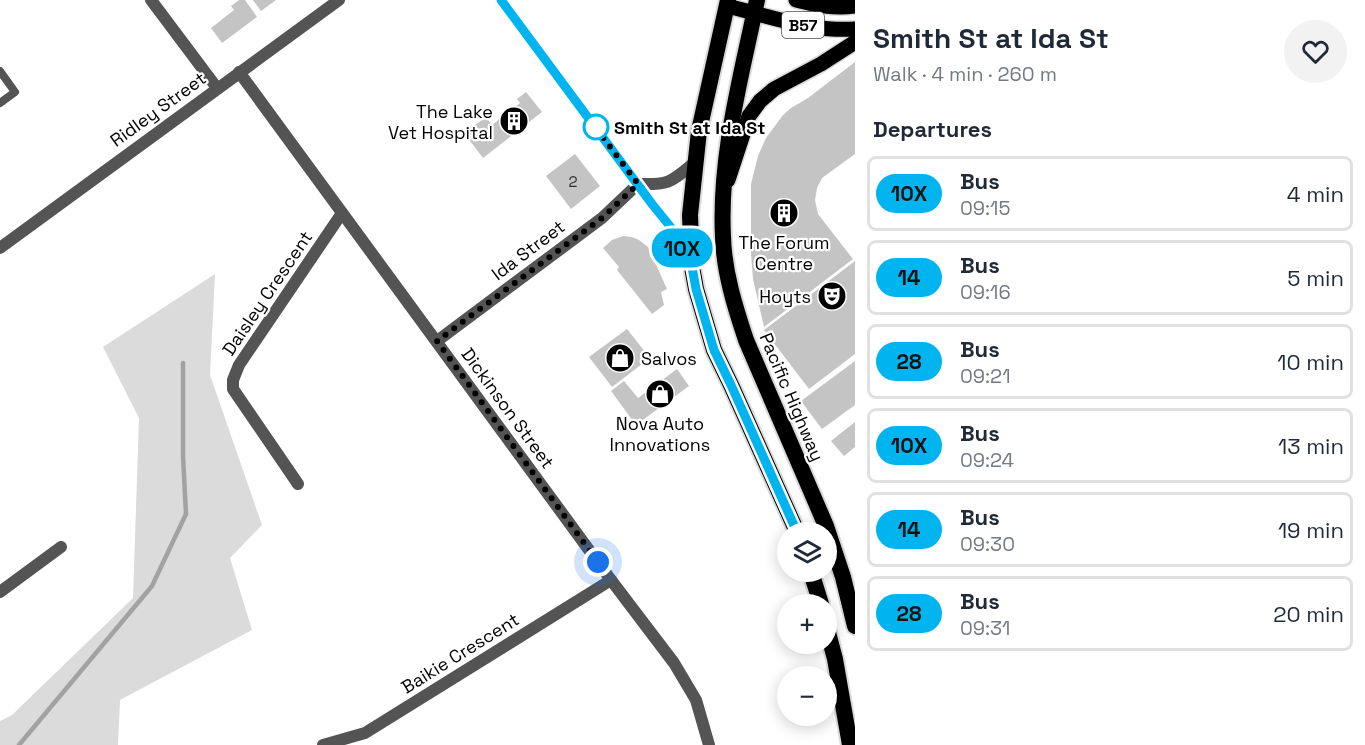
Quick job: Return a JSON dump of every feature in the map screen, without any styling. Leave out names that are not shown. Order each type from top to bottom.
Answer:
[{"type":"highway","points":[[728,3],[699,131],[690,215],[692,267],[714,350],[793,522]]},
{"type":"highway","name":"Pacific Highway","points":[[756,6],[725,163],[722,200],[725,258],[735,309],[746,340],[826,526],[843,577],[855,626]]},
{"type":"highway","points":[[834,654],[852,745]]},
{"type":"main road","name":"B57","points":[[796,0],[826,7],[855,6]]},
{"type":"main road","name":"B57","points":[[728,3],[756,6],[807,26],[841,30],[855,29]]},
{"type":"main road","points":[[722,200],[753,108],[766,94],[821,64],[855,42]]},
{"type":"street","points":[[151,0],[218,88]]},
{"type":"street","name":"Ridley Street","points":[[0,248],[339,0]]},
{"type":"street","points":[[501,0],[673,230],[692,267]]},
{"type":"street","name":"Dickinson Street","points":[[239,72],[674,663],[696,700],[710,745]]},
{"type":"street","points":[[638,184],[661,184],[676,179],[695,162]]},
{"type":"street","name":"Ida Street","points":[[437,341],[602,218],[638,184]]},
{"type":"street","name":"Daisley Crescent","points":[[298,484],[233,389],[233,380],[239,365],[342,213]]},
{"type":"street","points":[[0,592],[61,547]]},
{"type":"street","name":"Baikie Crescent","points":[[323,745],[365,733],[611,580]]},
{"type":"lane","points":[[0,71],[15,92],[0,103]]},
{"type":"shaded area","points":[[215,274],[210,375],[262,525],[230,558],[252,630],[120,700],[118,745],[0,745],[0,721],[12,715],[133,598],[139,418],[103,347]]},
{"type":"building","points":[[239,0],[245,0],[257,17],[222,43],[211,28],[234,10],[231,6]]},
{"type":"building","points":[[253,0],[276,0],[261,11]]},
{"type":"building","name":"The Forum Centre","points":[[855,62],[855,154],[822,178],[815,200],[818,214],[853,259],[764,327],[753,279],[751,254],[751,184],[758,156],[766,138],[783,115]]},
{"type":"building","name":"The Lake Vet Hospital","points":[[526,92],[542,112],[483,158],[464,133],[486,117],[492,125],[520,103],[517,99]]},
{"type":"building","points":[[575,154],[600,186],[571,209],[546,176]]},
{"type":"building","points":[[623,236],[639,240],[648,247],[667,289],[661,292],[664,305],[652,314],[617,270],[619,267],[603,248],[612,240]]},
{"type":"building","name":"Hoyts","points":[[855,261],[855,354],[809,389],[764,330]]},
{"type":"building","name":"Salvos","points":[[627,329],[650,358],[612,387],[589,357]]},
{"type":"building","points":[[855,361],[855,405],[822,429],[801,401]]},
{"type":"building","name":"Nova Auto Innovations","points":[[677,369],[689,386],[636,425],[611,391],[624,381],[638,398]]},
{"type":"building","points":[[855,422],[855,447],[844,456],[831,441]]},
{"type":"waterway","points":[[19,745],[152,586],[186,514],[183,456],[183,363]]},
{"type":"bus line","name":"10X","points":[[501,0],[673,230],[692,267],[714,350],[793,522]]},
{"type":"place","name":"The Lake Vet Hospital","points":[[514,121]]},
{"type":"place","name":"Smith St at Ida St","points":[[596,127]]},
{"type":"place","name":"The Forum Centre","points":[[784,213]]},
{"type":"place","name":"Hoyts","points":[[832,296]]},
{"type":"place","name":"Salvos","points":[[620,358]]},
{"type":"place","name":"Nova Auto Innovations","points":[[660,394]]},
{"type":"route","points":[[596,127],[593,124],[638,184],[602,218],[437,341],[598,562]]}]
